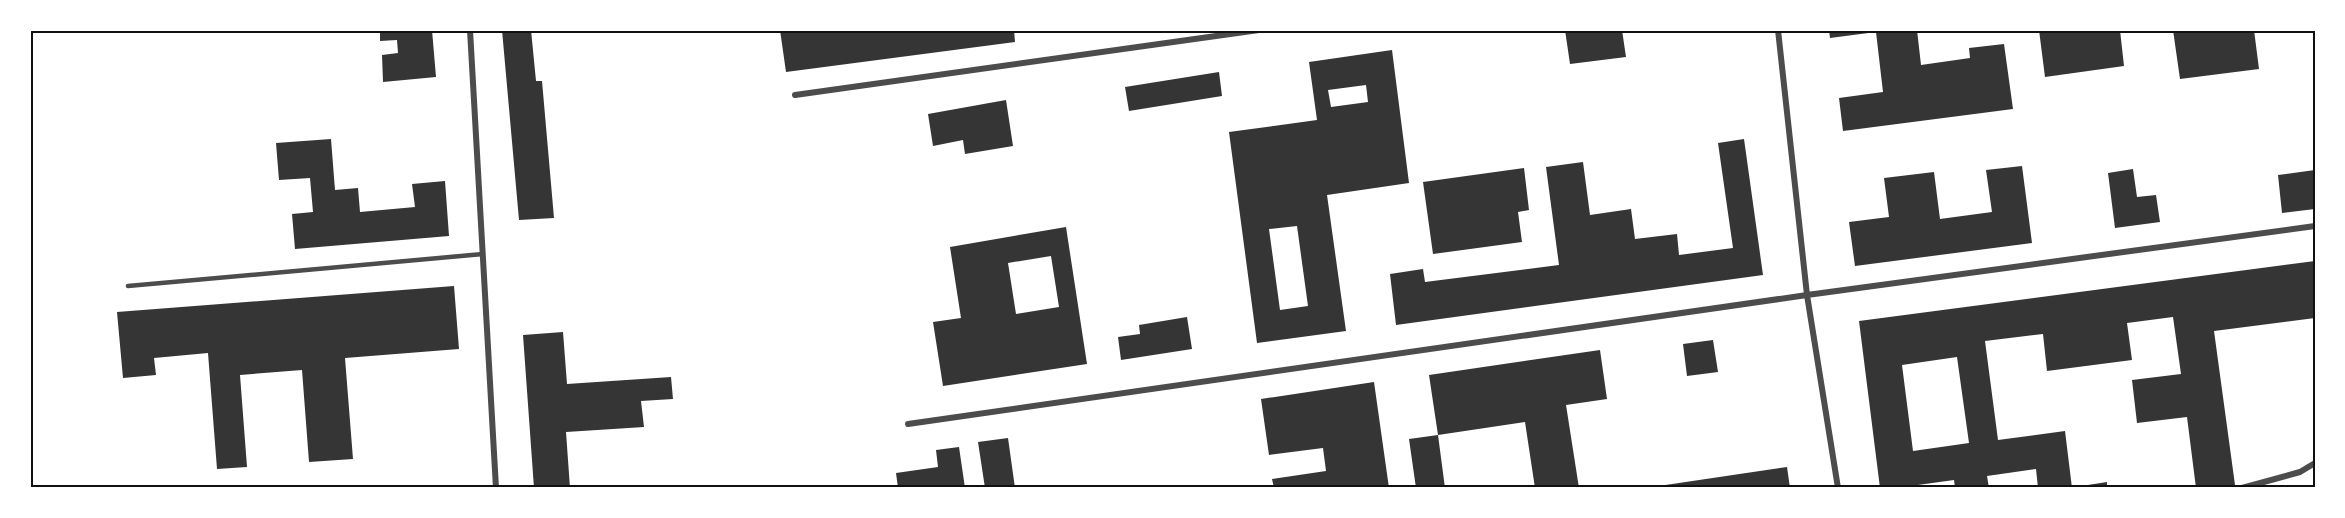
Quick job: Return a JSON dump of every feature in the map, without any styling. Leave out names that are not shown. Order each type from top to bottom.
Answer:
[{"type":"street","points":[[470,30],[496,488]]},
{"type":"street","points":[[795,95],[1259,30]]},
{"type":"street","points":[[1778,30],[1807,295],[1838,488]]},
{"type":"street","points":[[908,424],[1807,295],[2315,226]]},
{"type":"street","points":[[2242,488],[2300,472],[2315,463]]},
{"type":"lane","points":[[128,286],[483,254]]},
{"type":"building","points":[[380,30],[432,30],[436,77],[383,82],[382,55],[398,53],[397,40],[380,41]]},
{"type":"building","points":[[502,30],[531,30],[536,81],[542,81],[554,218],[519,220]]},
{"type":"building","points":[[780,30],[1014,30],[1015,42],[786,72]]},
{"type":"building","points":[[1565,30],[1622,30],[1626,57],[1570,64]]},
{"type":"building","points":[[1829,30],[1917,30],[1921,65],[1970,58],[1969,48],[2004,44],[2013,109],[1843,131],[1839,98],[1883,92],[1876,32],[1830,38]]},
{"type":"building","points":[[2039,30],[2120,30],[2124,66],[2045,77]]},
{"type":"building","points":[[2173,30],[2254,30],[2259,69],[2180,79]]},
{"type":"building","points":[[1392,50],[1409,183],[1327,195],[1346,331],[1257,343],[1229,132],[1317,120],[1309,62]],"holes":[[[1366,85],[1368,102],[1331,107],[1328,90]],[[1297,226],[1308,306],[1280,310],[1269,229]]]},
{"type":"building","points":[[1219,72],[1222,96],[1129,111],[1125,87]]},
{"type":"building","points":[[1006,100],[1013,146],[965,154],[963,140],[933,146],[928,114]]},
{"type":"building","points":[[331,139],[335,190],[358,188],[360,212],[415,207],[412,184],[445,181],[449,236],[295,249],[292,214],[313,212],[310,178],[279,180],[276,143]]},
{"type":"building","points":[[1744,139],[1763,275],[1396,325],[1390,274],[1423,269],[1425,282],[1559,265],[1546,167],[1583,162],[1590,215],[1631,209],[1635,239],[1677,234],[1679,255],[1733,248],[1718,143]]},
{"type":"building","points":[[2022,166],[2032,243],[1855,266],[1849,222],[1889,217],[1884,178],[1934,172],[1940,219],[1992,212],[1986,170]]},
{"type":"building","points":[[1524,168],[1529,210],[1518,212],[1522,242],[1433,254],[1423,182]]},
{"type":"building","points":[[2133,169],[2137,197],[2156,195],[2160,222],[2115,228],[2108,173]]},
{"type":"building","points":[[2315,170],[2315,209],[2282,213],[2278,175]]},
{"type":"building","points":[[1066,227],[1087,364],[943,386],[933,322],[961,318],[950,247]],"holes":[[[1051,256],[1059,307],[1016,314],[1008,263]]]},
{"type":"building","points":[[2315,261],[2315,318],[2214,331],[2235,485],[2196,488],[2187,417],[2137,423],[2132,380],[2181,374],[2173,317],[2127,323],[2132,360],[2047,371],[2043,334],[1985,341],[1998,440],[2065,431],[2072,488],[2038,488],[2036,469],[1987,476],[1989,488],[1955,488],[1954,480],[1880,488],[1859,321]],"holes":[[[1957,357],[1969,443],[1913,451],[1902,365]]]},
{"type":"building","points":[[454,286],[459,349],[345,358],[353,459],[309,462],[302,370],[240,375],[247,467],[217,469],[208,353],[154,358],[156,375],[123,378],[117,312]]},
{"type":"building","points":[[1187,317],[1192,349],[1121,360],[1118,337],[1140,334],[1139,325]]},
{"type":"building","points":[[563,332],[567,384],[671,377],[673,399],[641,401],[644,427],[566,432],[570,488],[534,488],[523,335]]},
{"type":"building","points":[[1713,340],[1718,372],[1687,376],[1683,344]]},
{"type":"building","points":[[1600,350],[1607,399],[1566,405],[1579,488],[1535,488],[1525,422],[1438,435],[1429,375]]},
{"type":"building","points":[[1374,382],[1389,488],[1274,488],[1272,479],[1326,471],[1323,448],[1269,455],[1261,399]]},
{"type":"building","points":[[1438,435],[1445,488],[1416,488],[1409,439]]},
{"type":"building","points":[[1008,438],[1015,488],[985,488],[978,442]]},
{"type":"building","points":[[959,447],[965,488],[898,488],[896,473],[938,467],[936,450]]},
{"type":"building","points":[[1787,467],[1790,488],[1652,488],[1652,487]]},
{"type":"building","points":[[2107,482],[2107,488],[2075,488],[2075,487]]}]
